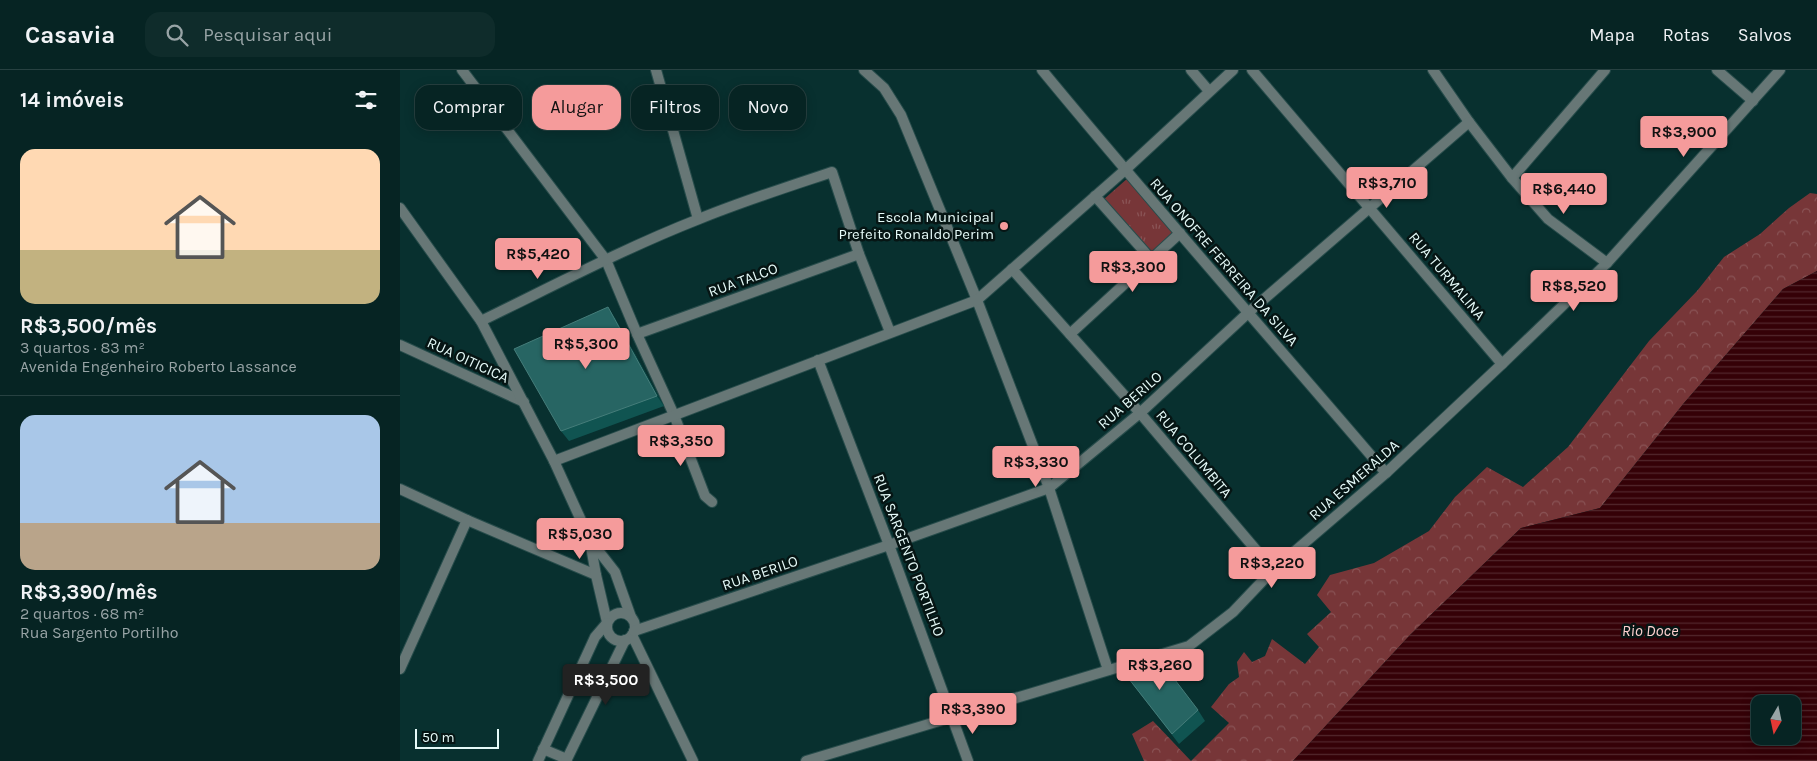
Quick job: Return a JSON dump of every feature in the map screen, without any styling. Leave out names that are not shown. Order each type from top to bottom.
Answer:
[{"type":"street","points":[[462,70],[606,260],[674,415],[705,496],[712,502]]},
{"type":"street","points":[[656,70],[698,219]]},
{"type":"street","points":[[864,70],[884,88],[901,115],[977,300],[1049,488],[1108,670]]},
{"type":"street","name":"RUA ONOFRE FERREIRA DA SILVA","points":[[1042,70],[1125,170],[1386,473]]},
{"type":"street","points":[[1191,70],[1209,91]]},
{"type":"street","points":[[554,461],[977,300],[1125,170],[1233,70]]},
{"type":"street","name":"RUA TURMALINA","points":[[1252,70],[1502,364]]},
{"type":"street","points":[[1512,178],[1605,70]]},
{"type":"street","points":[[1716,70],[1753,101]]},
{"type":"street","name":"RUA ESMERALDA","points":[[806,761],[1189,646],[1234,612],[1273,570],[1386,473],[1607,263],[1780,70]]},
{"type":"street","points":[[1435,71],[1469,122],[1512,178],[1548,220],[1607,263]]},
{"type":"street","name":"RUA BERILO","points":[[631,635],[1049,488],[1140,413],[1249,312],[1469,122]]},
{"type":"street","points":[[482,322],[606,260],[698,219],[832,172],[859,254],[890,332]]},
{"type":"street","points":[[1096,196],[1151,260]]},
{"type":"street","points":[[400,208],[482,322],[554,461],[590,540],[615,572],[635,626],[566,760],[544,749]]},
{"type":"street","points":[[1070,334],[1180,233]]},
{"type":"street","name":"RUA TALCO","points":[[637,334],[859,254]]},
{"type":"street","name":"RUA COLUMBITA","points":[[1012,269],[1140,413],[1273,570]]},
{"type":"street","name":"RUA OITICICA","points":[[400,345],[524,402]]},
{"type":"street","name":"RUA SARGENTO PORTILHO","points":[[818,360],[889,545],[968,761]]},
{"type":"street","points":[[400,490],[596,575]]},
{"type":"street","points":[[400,669],[467,520]]},
{"type":"street","points":[[590,540],[607,631],[616,640],[631,635]]},
{"type":"street","points":[[538,761],[595,637],[609,618],[618,613],[622,612],[631,617]]},
{"type":"street","points":[[631,635],[693,761]]},
{"type":"green space","points":[[1128,178],[1177,233],[1151,257],[1103,200]]},
{"type":"green space","points":[[1810,193],[1817,194],[1817,271],[1783,289],[1684,403],[1600,508],[1521,528],[1410,635],[1293,761],[1191,761],[1229,723],[1211,707],[1229,684],[1239,677],[1237,662],[1244,652],[1252,662],[1265,656],[1272,639],[1305,664],[1319,647],[1307,634],[1331,612],[1317,595],[1330,575],[1374,563],[1429,531],[1455,497],[1487,467],[1523,487],[1568,447],[1649,341],[1697,291],[1724,257],[1760,234],[1789,208]]},
{"type":"green space","points":[[1153,721],[1191,761],[1144,761],[1132,734]]},
{"type":"water","name":"Rio Doce","points":[[1817,271],[1817,761],[1293,761],[1410,635],[1521,528],[1600,508],[1684,403],[1783,289]]},
{"type":"building","points":[[608,307],[657,396],[561,431],[514,349]]},
{"type":"building","points":[[1156,655],[1198,710],[1172,734],[1118,665]]},
{"type":"place","name":"Escola Municipal Prefeito Ronaldo Perim","points":[[1004,226]]}]
